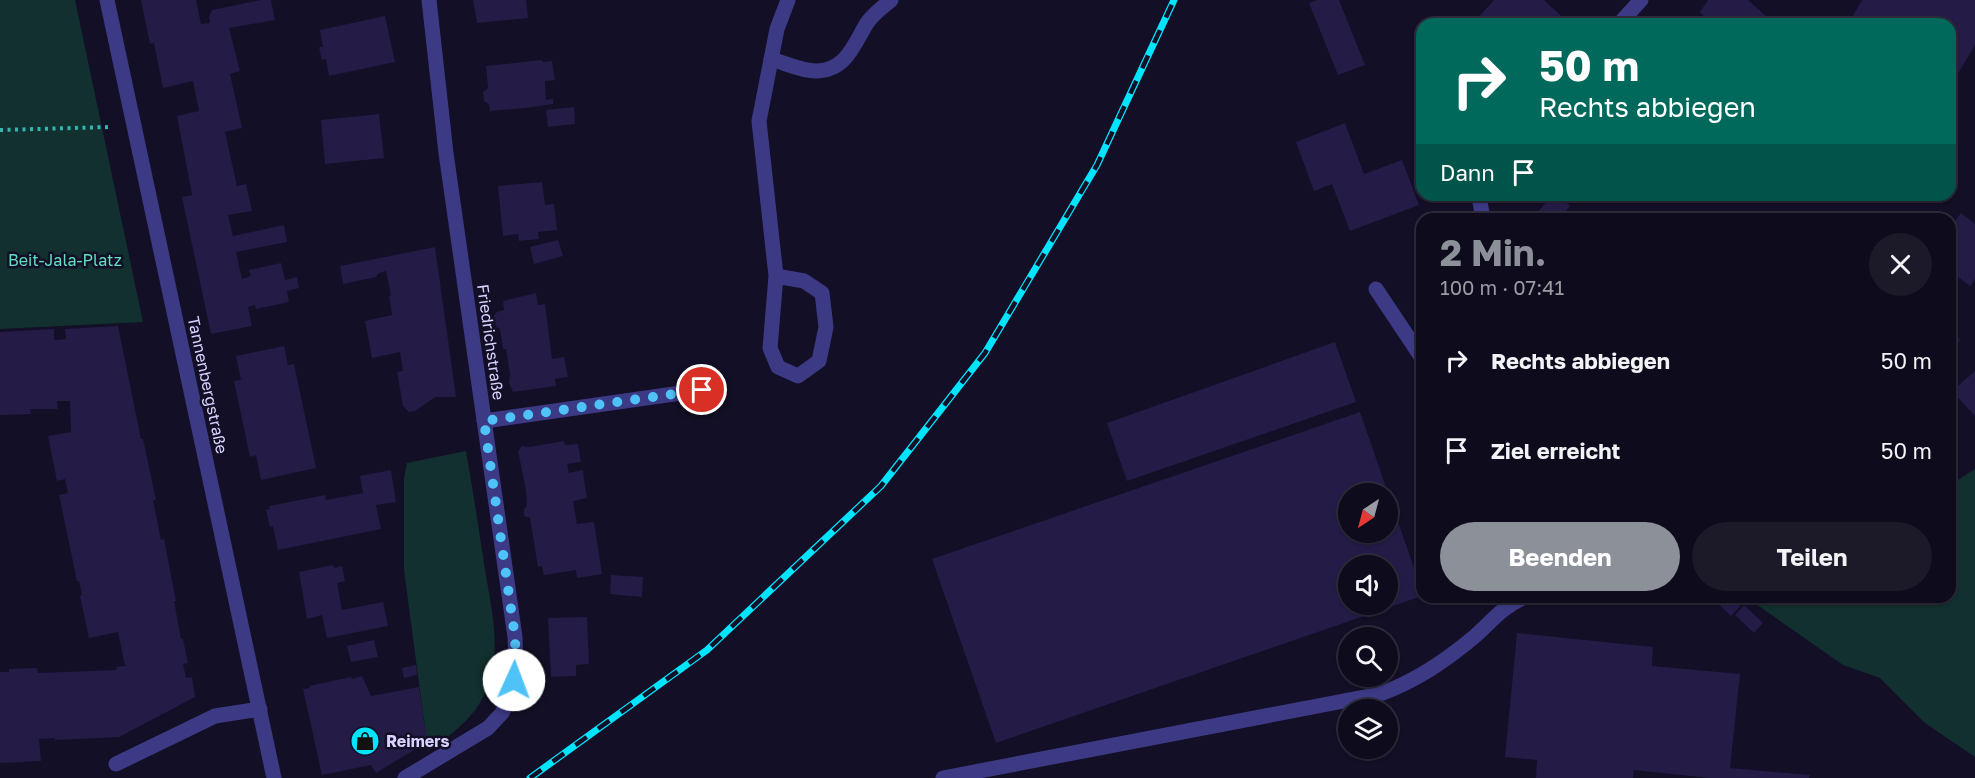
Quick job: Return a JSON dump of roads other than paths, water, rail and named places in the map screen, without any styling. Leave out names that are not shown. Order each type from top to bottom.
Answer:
[{"type":"street","name":"Tannenbergstraße","points":[[107,0],[274,778]]},
{"type":"street","name":"Friedrichstraße","points":[[405,778],[488,728],[502,713],[512,693],[516,667],[515,637],[446,153],[429,0]]},
{"type":"street","points":[[776,276],[804,281],[822,293],[826,327],[819,361],[798,376],[778,367],[771,348],[776,276],[759,121],[777,29],[788,0]]},
{"type":"street","points":[[771,59],[816,71],[834,68],[849,56],[869,20],[891,0]]},
{"type":"street","points":[[1624,18],[1641,0]]},
{"type":"street","points":[[1376,289],[1416,349]]},
{"type":"street","points":[[484,421],[702,390]]},
{"type":"street","points":[[943,778],[1380,694],[1403,686],[1440,664],[1477,634],[1502,609],[1514,603]]},
{"type":"street","points":[[116,764],[215,716],[260,709]]},
{"type":"railway","points":[[530,778],[707,650],[881,486],[985,353],[1097,165],[1174,0]]},
{"type":"place","name":"Reimers","points":[[365,741]]},
{"type":"park label","name":"Beit-Jala-Platz","points":[[65,260]]}]
